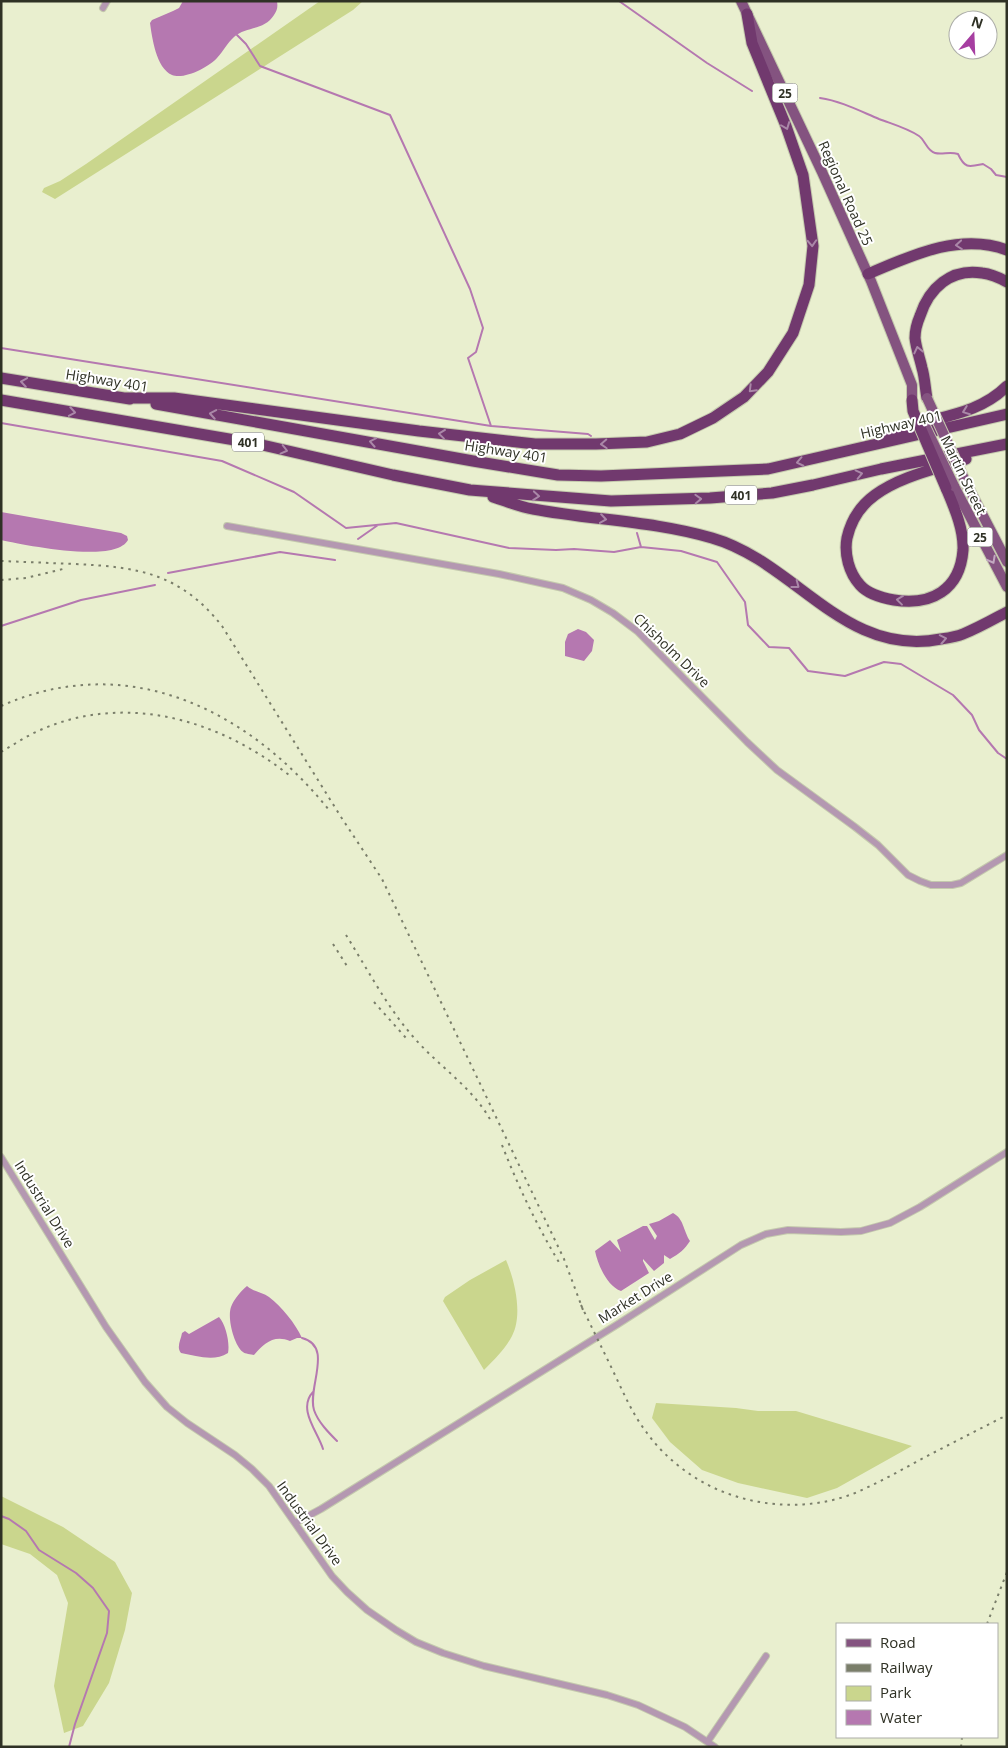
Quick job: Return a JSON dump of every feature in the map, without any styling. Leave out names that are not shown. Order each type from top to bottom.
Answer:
[{"type":"highway","points":[[124,398],[174,398],[409,430],[535,444],[647,442],[680,434],[713,418],[744,397],[768,372],[793,334],[809,285],[813,246],[803,175],[786,126],[752,43],[747,14]]},
{"type":"highway","points":[[868,274],[899,260],[938,247],[960,244],[984,244],[1007,250]]},
{"type":"highway","points":[[927,398],[915,338],[924,304],[935,288],[946,278],[973,271],[1007,282]]},
{"type":"highway","name":"Highway 401","points":[[1,378],[558,475],[600,476],[768,470],[1007,414]]},
{"type":"highway","points":[[864,447],[898,430],[964,413],[984,403],[1007,386]]},
{"type":"highway","name":"401","points":[[1,400],[258,444],[393,475],[470,490],[612,501],[710,498],[772,492],[1007,444]]},
{"type":"highway","points":[[912,400],[913,411],[950,487],[963,548],[960,565],[955,579],[946,590],[921,601],[905,602],[873,594],[860,585],[851,572],[847,557],[846,543],[850,526],[859,509],[874,495],[891,485],[916,475],[1007,444]]},
{"type":"highway","points":[[470,490],[532,509],[673,529],[713,538],[757,558],[845,621],[868,632],[901,640],[924,642],[961,635],[1007,612]]},
{"type":"main road","name":"Regional Road 25","points":[[741,1],[868,274],[912,385],[912,400]]},
{"type":"main road","name":"Martin Street","points":[[912,385],[927,398],[966,483],[1007,562]]},
{"type":"main road","name":"Martin Street","points":[[950,487],[1007,587]]},
{"type":"street","points":[[103,8],[107,1]]},
{"type":"street","name":"Chisholm Drive","points":[[227,526],[499,574],[563,588],[591,600],[613,613],[637,632],[759,753],[793,782],[855,826],[908,875],[931,884],[952,885],[962,883],[1007,855]]},
{"type":"street","name":"Market Drive","points":[[295,1522],[346,1494],[741,1245],[766,1234],[788,1230],[861,1231],[890,1223],[920,1207],[1007,1152]]},
{"type":"street","name":"Industrial Drive","points":[[1,1157],[106,1327],[145,1382],[168,1407],[187,1423],[235,1455],[269,1486],[323,1564],[347,1592],[367,1610],[416,1642],[443,1653],[484,1666],[607,1694],[661,1716],[708,1741],[715,1747]]},
{"type":"street","points":[[708,1741],[766,1656]]},
{"type":"green space","points":[[320,1],[363,1],[353,10],[55,199],[42,192],[44,188],[60,181],[86,164]]},
{"type":"green space","points":[[506,1260],[515,1288],[517,1318],[515,1328],[506,1345],[484,1370],[443,1301],[445,1297],[470,1280]]},
{"type":"green space","points":[[656,1403],[758,1411],[796,1411],[912,1446],[837,1488],[807,1498],[738,1483],[702,1470],[670,1442],[652,1418]]},
{"type":"green space","points":[[1,1496],[63,1527],[115,1562],[132,1593],[125,1630],[109,1683],[83,1726],[64,1733],[54,1686],[68,1603],[57,1575],[30,1554],[1,1544]]},
{"type":"water","points":[[183,1],[277,1],[277,7],[270,20],[234,37],[217,58],[208,65],[196,72],[177,76],[172,75],[162,66],[154,44],[150,23],[152,20],[179,8]]},
{"type":"water","points":[[1,512],[121,533],[127,536],[128,540],[120,547],[106,551],[88,552],[48,549],[1,540]]},
{"type":"water","points":[[578,629],[586,632],[594,640],[592,651],[584,661],[565,656],[565,642],[568,634]]},
{"type":"water","points":[[673,1213],[677,1215],[690,1241],[682,1251],[670,1259],[664,1255],[664,1263],[654,1271],[643,1259],[649,1273],[621,1291],[611,1285],[598,1262],[595,1251],[610,1240],[621,1252],[617,1240],[643,1226],[647,1226],[655,1240],[657,1236],[649,1224]]},
{"type":"water","points":[[247,1286],[266,1295],[279,1306],[292,1321],[302,1338],[290,1341],[274,1339],[261,1347],[254,1355],[243,1352],[234,1338],[230,1312],[236,1298]]},
{"type":"water","points":[[219,1317],[227,1334],[228,1353],[211,1358],[181,1353],[179,1346],[182,1333],[185,1331],[189,1334]]},
{"type":"waterway","points":[[619,1],[707,63],[752,91]]},
{"type":"waterway","points":[[237,35],[246,44],[260,66],[390,115],[470,289],[483,328],[476,352],[468,358],[491,426]]},
{"type":"waterway","points":[[820,98],[843,104],[910,131],[919,136],[932,152],[958,154],[965,165],[983,164],[996,175],[1007,177]]},
{"type":"waterway","points":[[1,348],[491,426],[588,434],[591,436]]},
{"type":"waterway","points":[[1,423],[222,461],[294,492],[346,528],[396,523],[509,548],[614,552],[641,547],[681,551],[717,562],[745,602],[748,625],[769,647],[789,648],[808,671],[845,676],[884,662],[901,664],[953,695],[972,715],[979,730],[998,753],[1007,759]]},
{"type":"waterway","points":[[358,539],[378,525]]},
{"type":"waterway","points":[[637,533],[641,547]]},
{"type":"waterway","points":[[168,573],[280,552],[335,560]]},
{"type":"waterway","points":[[1,626],[81,600],[155,585]]},
{"type":"waterway","points":[[302,1338],[311,1342],[318,1358],[313,1401],[314,1410],[321,1423],[337,1441]]},
{"type":"waterway","points":[[313,1392],[307,1406],[308,1413],[323,1449]]},
{"type":"waterway","points":[[1,1516],[9,1519],[26,1531],[39,1550],[76,1573],[93,1588],[109,1611],[107,1633],[75,1724],[69,1747]]},
{"type":"railway","points":[[1,561],[119,567],[156,576],[190,594],[222,626],[341,817],[382,879],[564,1259],[583,1310]]},
{"type":"railway","points":[[1,580],[26,578],[67,568]]},
{"type":"railway","points":[[1,706],[48,690],[94,684],[139,688],[182,699],[223,718],[261,743],[297,774],[329,810]]},
{"type":"railway","points":[[1,752],[38,731],[71,719],[104,714],[136,713],[169,717],[201,726],[232,739],[261,755],[289,775]]},
{"type":"railway","points":[[346,935],[387,1002],[406,1028],[466,1088],[484,1109],[491,1121]]},
{"type":"railway","points":[[333,944],[347,966]]},
{"type":"railway","points":[[374,1002],[406,1038]]},
{"type":"railway","points":[[502,1145],[528,1206],[560,1264]]},
{"type":"railway","points":[[581,1305],[629,1404],[654,1442],[690,1474],[710,1486],[737,1497],[771,1504],[788,1505],[822,1502],[839,1498],[878,1482],[1007,1415]]},
{"type":"railway","points":[[987,1623],[1007,1572]]},
{"type":"railway","points":[[961,1747],[962,1738]]}]
